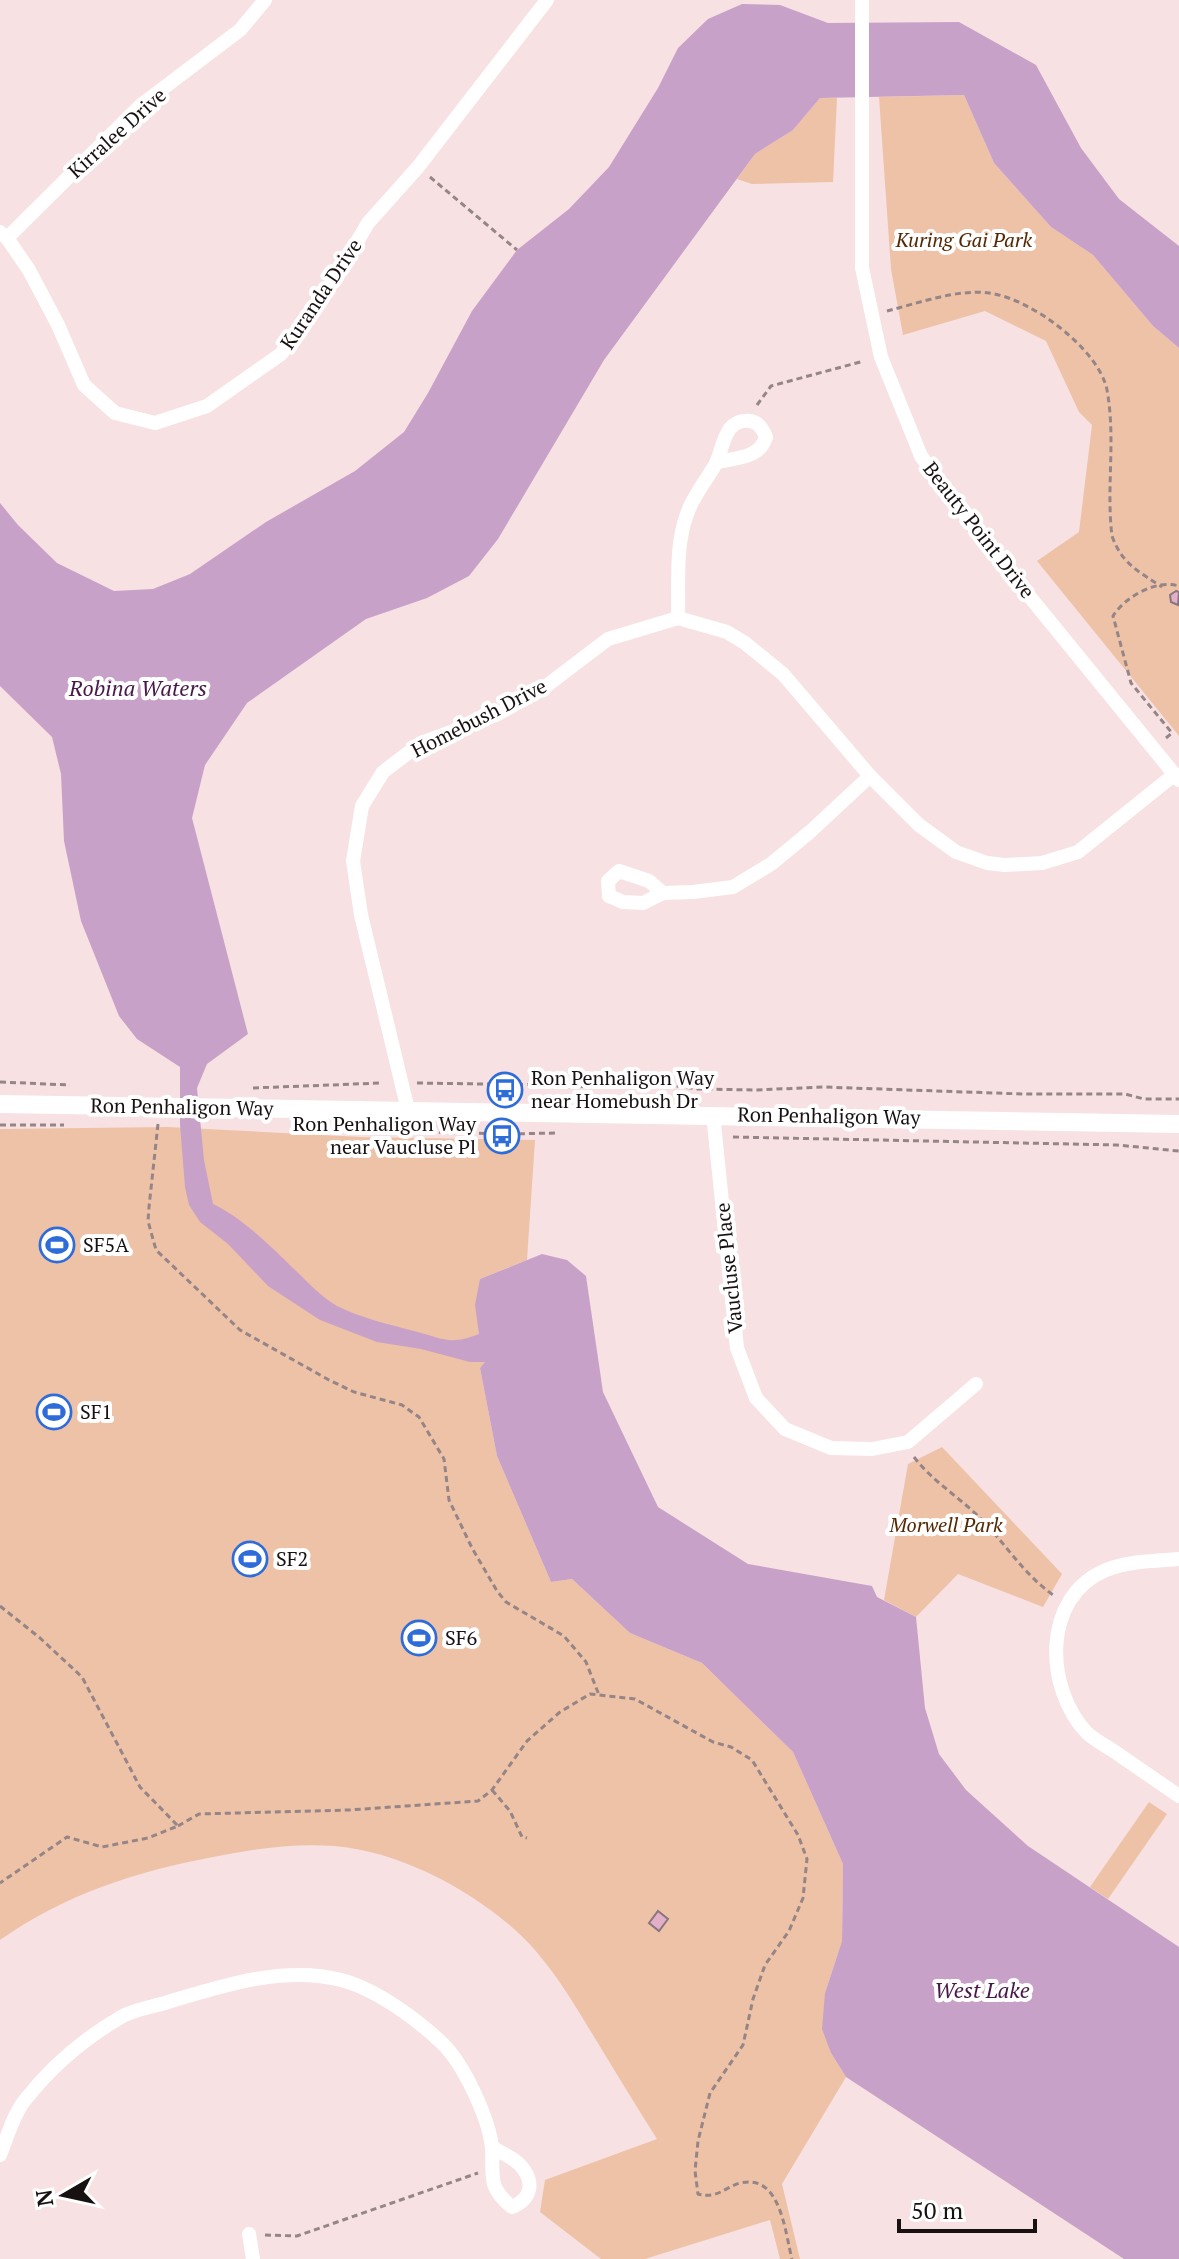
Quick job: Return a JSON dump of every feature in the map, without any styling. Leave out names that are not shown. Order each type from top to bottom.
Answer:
[{"type":"street","name":"Kirralee Drive","points":[[4,235],[141,105],[240,30],[265,0]]},
{"type":"street","name":"Kuranda Drive","points":[[4,235],[29,270],[51,311],[84,385],[115,413],[155,423],[207,406],[281,354],[337,276],[368,223],[418,167],[547,0]]},
{"type":"street","name":"Beauty Point Drive","points":[[862,3],[862,268],[881,357],[921,456],[990,548],[1177,777]]},
{"type":"street","points":[[717,462],[752,455],[763,447],[766,437],[762,428],[754,421],[745,420],[732,426],[723,439],[717,462],[687,514],[679,556],[678,618],[727,632],[762,654],[804,697],[870,776],[919,825],[956,852],[987,863],[1005,865],[1042,863],[1078,852],[1177,777]]},
{"type":"street","name":"Homebush Drive","points":[[408,1110],[361,915],[353,861],[362,806],[383,772],[421,743],[496,715],[541,690],[608,639],[678,618]]},
{"type":"street","points":[[663,893],[733,887],[771,864],[870,776]]},
{"type":"street","name":"Ron Penhaligon Way","points":[[0,1104],[161,1114],[214,1108],[1179,1124]]},
{"type":"street","name":"Vaucluse Place","points":[[713,1114],[737,1348],[756,1398],[785,1429],[831,1448],[872,1449],[908,1442]]},
{"type":"street","points":[[908,1442],[976,1384]]},
{"type":"street","points":[[1179,1559],[1117,1567],[1091,1579],[1078,1590],[1068,1605],[1055,1641],[1056,1677],[1068,1708],[1089,1735],[1179,1796]]},
{"type":"street","points":[[0,2155],[23,2102],[74,2050],[124,2015],[271,1976],[343,1981],[397,2006],[445,2045],[469,2082],[492,2147],[492,2180],[504,2201],[512,2207],[523,2203],[529,2195],[529,2187],[521,2166],[492,2147]]},
{"type":"street","points":[[249,2234],[253,2259]]},
{"type":"path","points":[[418,167],[517,250]]},
{"type":"path","points":[[871,315],[952,295],[989,293],[1011,299],[1064,331],[1101,370],[1106,386],[1112,433],[1110,518],[1118,554],[1134,569],[1162,587]]},
{"type":"path","points":[[745,420],[771,386],[881,357]]},
{"type":"path","points":[[1153,748],[1172,733],[1131,683],[1113,616],[1122,601],[1139,592],[1172,584],[1179,586]]},
{"type":"path","points":[[245,1089],[381,1083]]},
{"type":"path","points":[[417,1083],[570,1087],[661,1084],[698,1089],[757,1090],[823,1087],[1125,1094],[1144,1099],[1179,1099]]},
{"type":"path","points":[[161,1114],[148,1221],[156,1250],[240,1330],[329,1380],[354,1392],[402,1405],[419,1417],[444,1459],[449,1500],[497,1591],[506,1602],[564,1636],[586,1662],[599,1695]]},
{"type":"path","points":[[908,1442],[925,1472],[955,1494],[984,1522],[1023,1570],[1068,1605]]},
{"type":"path","points":[[0,1606],[82,1677],[140,1787],[178,1826]]},
{"type":"path","points":[[0,1883],[67,1837],[102,1847],[148,1838],[199,1814],[349,1810],[478,1801],[492,1790],[527,1741],[560,1712],[590,1694],[635,1699],[752,1760],[798,1835],[807,1859],[803,1898],[789,1931],[765,1965],[753,1999],[743,2045],[710,2093],[698,2141],[695,2171],[698,2194],[709,2197],[742,2183],[762,2185],[777,2200],[792,2259]]},
{"type":"path","points":[[492,1790],[510,1811],[522,1837],[527,1838]]},
{"type":"path","points":[[249,2234],[297,2236],[490,2169]]},
{"type":"green space","name":"Kuring Gai Park","points":[[964,95],[994,163],[1051,227],[1093,255],[1153,326],[1179,348],[1179,736],[1037,561],[1079,532],[1092,425],[1079,412],[1046,341],[985,311],[903,335],[891,269],[879,97]]},
{"type":"green space","points":[[820,98],[837,98],[833,182],[752,184],[737,179],[755,154],[793,130]]},
{"type":"green space","points":[[168,1127],[361,1137],[535,1140],[527,1260],[480,1279],[486,1362],[480,1368],[497,1456],[551,1582],[572,1579],[630,1633],[702,1663],[793,1752],[843,1864],[842,1941],[825,1993],[831,2053],[846,2077],[782,2184],[800,2259],[780,2259],[770,2220],[645,2259],[601,2259],[540,2212],[545,2180],[657,2139],[567,1992],[537,1952],[513,1928],[474,1899],[406,1863],[358,1849],[319,1845],[228,1854],[156,1870],[102,1887],[50,1910],[0,1940],[0,1129]]},
{"type":"green space","name":"Morwell Park","points":[[942,1447],[1062,1574],[1043,1607],[958,1574],[916,1617],[884,1600],[908,1464]]},
{"type":"green space","points":[[1149,1802],[1167,1814],[1108,1899],[1090,1887]]},
{"type":"water","points":[[742,4],[780,5],[828,23],[959,22],[1036,65],[1081,148],[1119,199],[1179,246],[1179,348],[1153,326],[1093,255],[1051,227],[994,163],[964,95],[820,98],[793,130],[755,154],[604,360],[498,539],[469,576],[427,598],[366,619],[247,703],[205,765],[192,818],[248,1034],[207,1064],[197,1088],[204,1160],[213,1204],[256,1233],[326,1298],[356,1314],[439,1338],[460,1340],[479,1334],[475,1305],[480,1279],[542,1254],[567,1260],[586,1276],[603,1392],[658,1507],[748,1564],[872,1586],[877,1597],[916,1617],[925,1708],[939,1754],[966,1790],[1028,1846],[1179,1947],[1179,2259],[1124,2259],[846,2077],[831,2053],[822,2029],[825,1993],[842,1941],[843,1864],[793,1752],[702,1663],[630,1633],[572,1579],[551,1582],[497,1456],[480,1368],[485,1362],[470,1362],[421,1349],[377,1342],[320,1320],[268,1286],[228,1244],[200,1222],[189,1205],[185,1187],[180,1125],[180,1067],[137,1039],[119,1016],[81,921],[64,841],[61,774],[52,737],[0,686],[0,503],[57,563],[114,591],[153,589],[190,574],[266,522],[355,471],[404,432],[472,311],[517,250],[569,209],[609,167],[658,88],[678,48],[708,19]]},
{"type":"building","points":[[1179,592],[1178,605],[1171,602],[1170,595]]},
{"type":"building","points":[[658,1911],[668,1919],[659,1931],[649,1923]]},
{"type":"place","name":"Ron Penhaligon Way near Homebush Dr","points":[[505,1090]]},
{"type":"place","name":"Ron Penhaligon Way near Vaucluse Pl","points":[[502,1136]]},
{"type":"place","name":"SF5A","points":[[57,1245]]},
{"type":"place","name":"SF1","points":[[54,1412]]},
{"type":"place","name":"SF2","points":[[250,1559]]},
{"type":"place","name":"SF6","points":[[419,1638]]},
{"type":"water label","name":"Robina Waters","points":[[138,688]]},
{"type":"water label","name":"West Lake","points":[[982,1990]]}]
